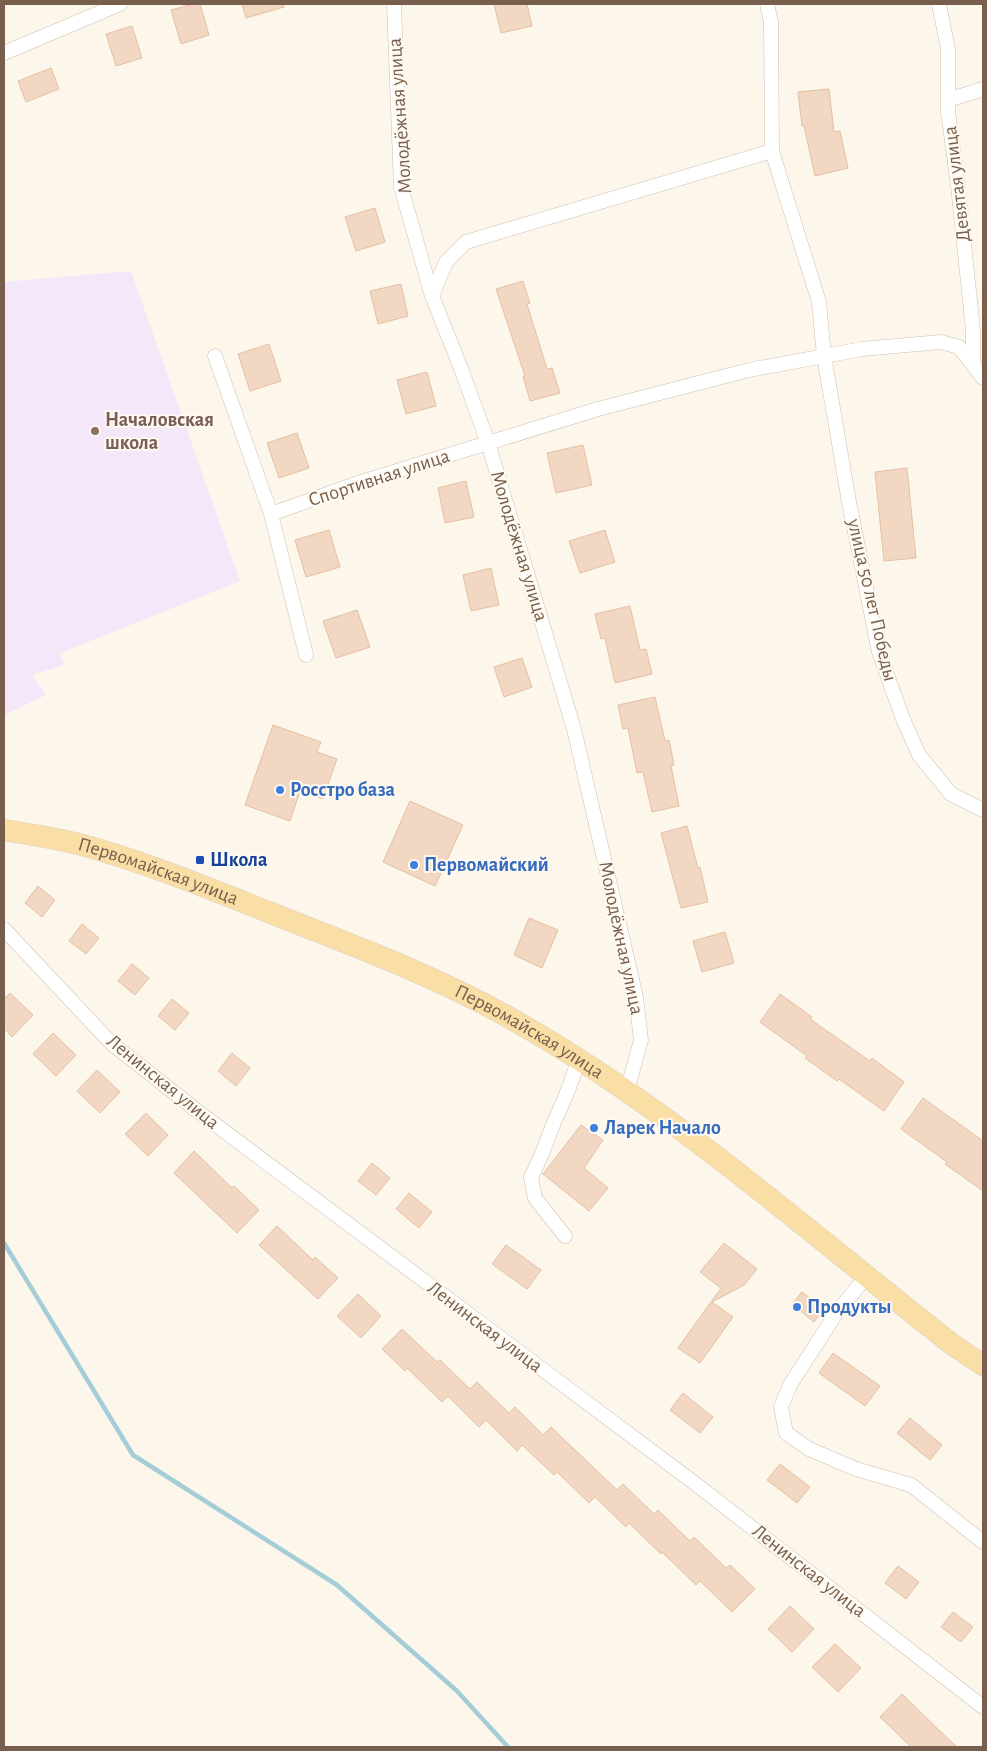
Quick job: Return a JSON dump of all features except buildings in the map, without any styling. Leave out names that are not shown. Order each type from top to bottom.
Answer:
[{"type":"main road","name":"Первомайская улица","points":[[4,830],[78,844],[146,865],[233,898],[465,993],[518,1022],[627,1092],[720,1159],[866,1277],[953,1345],[983,1365]]},
{"type":"street","points":[[4,53],[120,4]]},
{"type":"street","name":"Молодёжная улица","points":[[394,4],[400,187],[432,296],[488,443],[574,729],[636,997],[640,1040],[627,1092]]},
{"type":"street","name":"улица 50 лет Победы","points":[[767,4],[772,22],[772,151],[819,302],[824,356],[849,502],[880,652],[900,711],[919,756],[951,794],[983,810]]},
{"type":"street","name":"Девятая улица","points":[[940,4],[948,49],[948,100],[973,330],[973,364]]},
{"type":"street","points":[[948,100],[983,89]]},
{"type":"street","points":[[432,296],[446,262],[466,242],[772,151]]},
{"type":"street","points":[[488,443],[598,409],[749,370],[862,349],[941,342],[959,348],[983,378]]},
{"type":"street","points":[[214,356],[271,514],[306,655]]},
{"type":"street","name":"Спортивная улица","points":[[271,514],[355,484],[488,443]]},
{"type":"street","name":"Ленинская улица","points":[[4,929],[111,1042],[155,1078],[696,1485],[983,1707]]},
{"type":"street","points":[[565,1236],[535,1198],[531,1177],[540,1161],[574,1077],[578,1059]]},
{"type":"street","points":[[866,1277],[837,1312],[790,1385],[781,1407],[786,1433],[809,1449],[856,1469],[911,1485],[983,1542]]},
{"type":"shaded area","name":"Началовская школа","points":[[131,271],[240,581],[60,653],[64,665],[32,675],[46,695],[4,715],[4,282]]},
{"type":"waterway","points":[[4,1243],[133,1455],[337,1585],[457,1691],[508,1747]]},
{"type":"place","name":"Началовская школа","points":[[95,431]]},
{"type":"place","name":"Росстро база","points":[[280,790]]},
{"type":"place","name":"Школа","points":[[200,860]]},
{"type":"place","name":"Первомайский","points":[[414,865]]},
{"type":"place","name":"Ларек Начало","points":[[594,1128]]},
{"type":"place","name":"Продукты","points":[[797,1307]]}]
